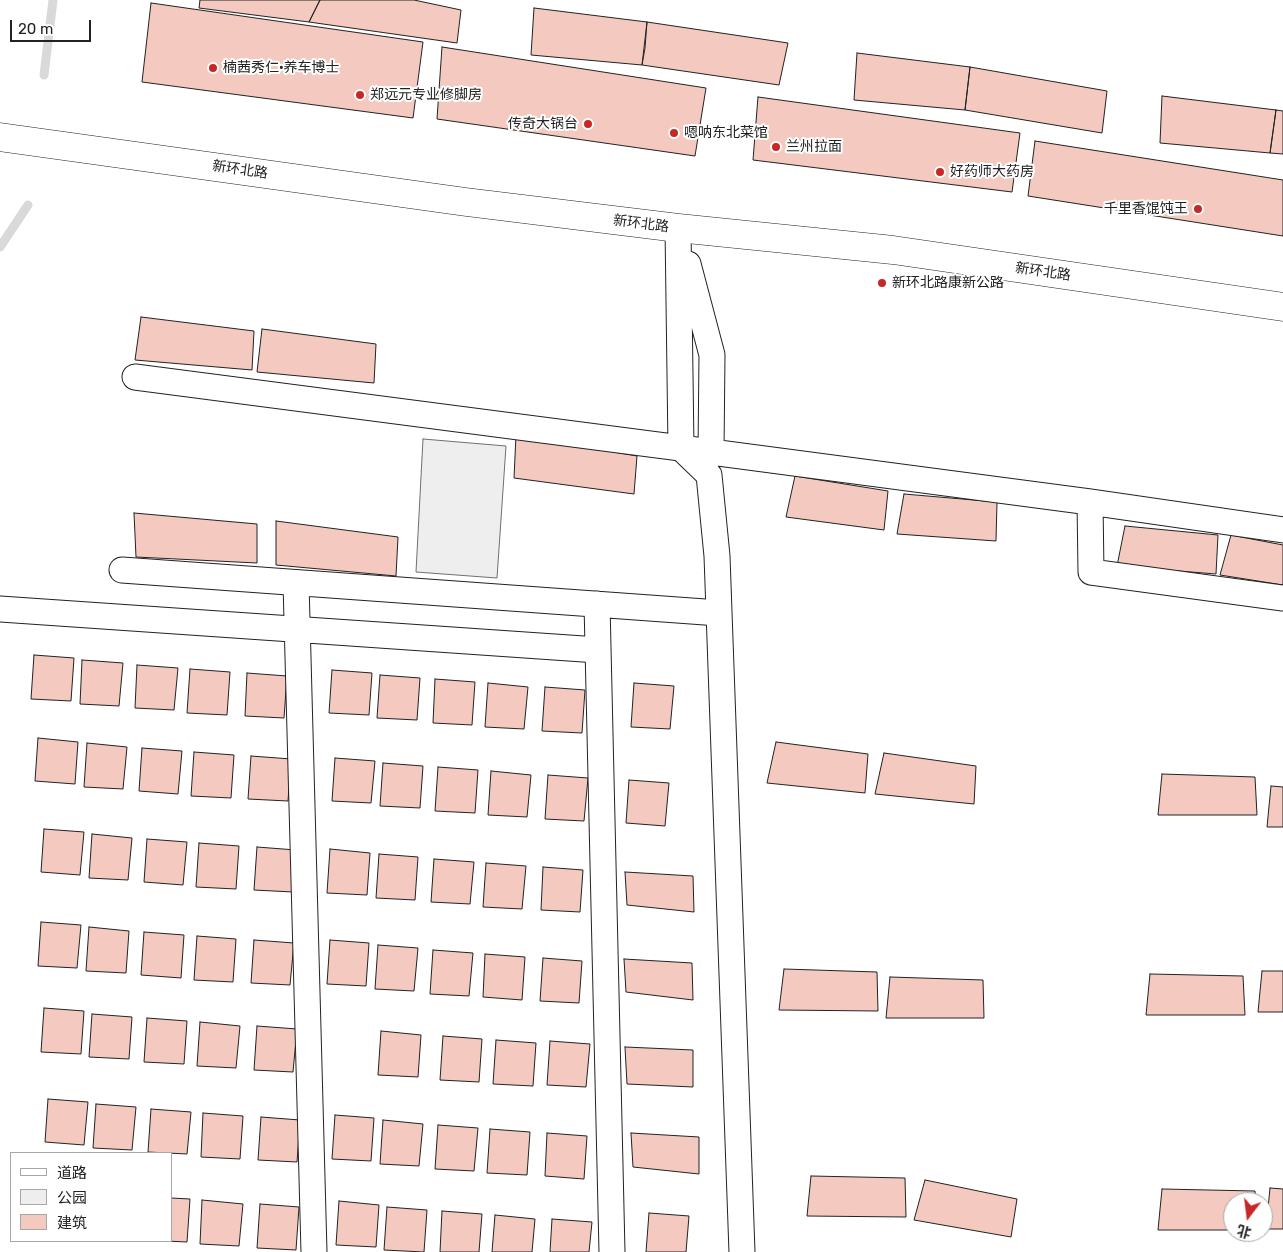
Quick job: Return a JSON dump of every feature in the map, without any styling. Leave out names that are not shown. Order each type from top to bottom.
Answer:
[{"type":"street","name":"新环北路","points":[[0,137],[466,202],[678,228],[893,250],[1283,307]]},
{"type":"street","points":[[678,228],[681,448],[708,475],[717,556],[742,1252]]},
{"type":"street","points":[[678,228],[712,355],[711,452]]},
{"type":"street","points":[[135,377],[1090,502],[1283,530]]},
{"type":"street","points":[[1090,502],[1091,572],[1283,598]]},
{"type":"street","points":[[122,570],[719,613]]},
{"type":"street","points":[[296,582],[314,1252]]},
{"type":"street","points":[[597,604],[612,1252]]},
{"type":"street","points":[[0,608],[598,650]]},
{"type":"green space","points":[[423,439],[506,446],[497,578],[416,572]]},
{"type":"building","points":[[200,0],[320,0],[309,22],[199,8]]},
{"type":"building","points":[[320,0],[414,0],[461,10],[457,43],[309,22]]},
{"type":"building","points":[[151,3],[423,42],[413,118],[142,82]]},
{"type":"building","points":[[534,8],[647,22],[642,65],[531,55]]},
{"type":"building","points":[[647,22],[788,43],[779,85],[642,65]]},
{"type":"building","points":[[442,47],[706,88],[695,156],[437,119]]},
{"type":"building","points":[[857,53],[970,67],[965,110],[854,100]]},
{"type":"building","points":[[970,67],[1107,91],[1102,133],[965,110]]},
{"type":"building","points":[[1162,96],[1276,110],[1270,153],[1160,143]]},
{"type":"building","points":[[758,97],[1020,133],[1012,192],[753,160]]},
{"type":"building","points":[[1276,110],[1283,111],[1283,154],[1270,153]]},
{"type":"building","points":[[1035,141],[1283,180],[1283,236],[1028,196]]},
{"type":"building","points":[[141,317],[254,331],[252,370],[135,360]]},
{"type":"building","points":[[262,329],[376,344],[374,383],[257,372]]},
{"type":"building","points":[[516,435],[637,456],[634,494],[514,478]]},
{"type":"building","points":[[795,476],[888,491],[884,530],[786,517]]},
{"type":"building","points":[[904,494],[997,502],[996,541],[897,534]]},
{"type":"building","points":[[134,513],[257,524],[257,563],[136,557]]},
{"type":"building","points":[[276,521],[398,537],[396,576],[276,565]]},
{"type":"building","points":[[1125,526],[1218,535],[1216,574],[1117,566]]},
{"type":"building","points":[[1231,535],[1283,545],[1283,585],[1220,575]]},
{"type":"building","points":[[34,655],[74,658],[71,701],[31,699]]},
{"type":"building","points":[[82,660],[123,663],[119,706],[80,704]]},
{"type":"building","points":[[137,665],[178,668],[174,710],[135,708]]},
{"type":"building","points":[[190,669],[230,672],[227,715],[187,713]]},
{"type":"building","points":[[332,670],[372,673],[369,715],[329,713]]},
{"type":"building","points":[[247,673],[287,676],[284,718],[245,716]]},
{"type":"building","points":[[380,675],[420,678],[417,720],[377,718]]},
{"type":"building","points":[[435,679],[475,682],[472,725],[433,723]]},
{"type":"building","points":[[488,683],[528,687],[524,729],[485,727]]},
{"type":"building","points":[[634,683],[674,686],[670,729],[631,727]]},
{"type":"building","points":[[545,687],[585,690],[582,733],[542,731]]},
{"type":"building","points":[[38,738],[78,742],[75,784],[35,781]]},
{"type":"building","points":[[776,742],[868,754],[865,793],[767,783]]},
{"type":"building","points":[[87,743],[127,747],[123,789],[84,787]]},
{"type":"building","points":[[142,748],[182,751],[178,794],[139,791]]},
{"type":"building","points":[[194,752],[234,755],[231,798],[191,796]]},
{"type":"building","points":[[884,753],[976,766],[974,804],[875,794]]},
{"type":"building","points":[[251,756],[291,759],[288,801],[248,799]]},
{"type":"building","points":[[335,758],[375,761],[371,803],[332,801]]},
{"type":"building","points":[[383,763],[423,766],[420,808],[380,806]]},
{"type":"building","points":[[438,767],[478,770],[475,813],[435,811]]},
{"type":"building","points":[[491,771],[531,775],[527,817],[488,815]]},
{"type":"building","points":[[1162,774],[1255,777],[1257,815],[1158,815]]},
{"type":"building","points":[[548,775],[588,778],[584,821],[545,819]]},
{"type":"building","points":[[629,780],[669,783],[665,826],[626,823]]},
{"type":"building","points":[[1271,786],[1283,787],[1283,827],[1267,827]]},
{"type":"building","points":[[44,829],[84,832],[80,875],[41,872]]},
{"type":"building","points":[[92,834],[132,838],[128,880],[89,878]]},
{"type":"building","points":[[147,839],[187,842],[183,885],[144,882]]},
{"type":"building","points":[[199,843],[239,846],[236,889],[196,887]]},
{"type":"building","points":[[257,847],[296,850],[293,892],[254,890]]},
{"type":"building","points":[[330,849],[370,853],[367,895],[327,893]]},
{"type":"building","points":[[379,854],[418,857],[415,900],[376,898]]},
{"type":"building","points":[[434,859],[474,862],[470,904],[431,902]]},
{"type":"building","points":[[486,863],[526,866],[522,909],[483,907]]},
{"type":"building","points":[[543,867],[583,870],[580,912],[541,910]]},
{"type":"building","points":[[625,872],[693,876],[694,912],[627,905]]},
{"type":"building","points":[[41,922],[81,925],[77,968],[38,966]]},
{"type":"building","points":[[89,927],[129,931],[126,973],[86,971]]},
{"type":"building","points":[[144,932],[184,935],[181,978],[141,975]]},
{"type":"building","points":[[197,936],[236,939],[233,982],[194,980]]},
{"type":"building","points":[[254,940],[294,943],[290,985],[251,983]]},
{"type":"building","points":[[330,940],[369,943],[366,986],[327,984]]},
{"type":"building","points":[[378,945],[418,948],[414,991],[375,989]]},
{"type":"building","points":[[433,950],[473,953],[469,996],[430,994]]},
{"type":"building","points":[[485,954],[525,957],[522,1000],[483,997]]},
{"type":"building","points":[[543,958],[582,961],[579,1003],[540,1001]]},
{"type":"building","points":[[624,959],[692,963],[693,1000],[626,992]]},
{"type":"building","points":[[784,969],[877,972],[878,1011],[779,1010]]},
{"type":"building","points":[[1262,971],[1283,971],[1283,1012],[1258,1012]]},
{"type":"building","points":[[1150,974],[1243,976],[1245,1015],[1146,1015]]},
{"type":"building","points":[[890,977],[983,980],[984,1018],[886,1018]]},
{"type":"building","points":[[44,1008],[84,1011],[81,1054],[41,1052]]},
{"type":"building","points":[[92,1014],[132,1017],[129,1059],[89,1057]]},
{"type":"building","points":[[147,1018],[187,1021],[184,1064],[144,1062]]},
{"type":"building","points":[[200,1022],[240,1026],[236,1068],[197,1066]]},
{"type":"building","points":[[257,1026],[297,1029],[293,1072],[254,1070]]},
{"type":"building","points":[[381,1031],[421,1035],[418,1077],[378,1075]]},
{"type":"building","points":[[443,1036],[482,1039],[479,1082],[440,1080]]},
{"type":"building","points":[[496,1040],[536,1043],[533,1086],[493,1084]]},
{"type":"building","points":[[550,1041],[590,1044],[586,1087],[547,1085]]},
{"type":"building","points":[[625,1047],[693,1050],[693,1087],[627,1084]]},
{"type":"building","points":[[48,1099],[88,1102],[84,1145],[45,1142]]},
{"type":"building","points":[[96,1104],[136,1107],[132,1150],[93,1148]]},
{"type":"building","points":[[151,1109],[191,1112],[187,1154],[148,1152]]},
{"type":"building","points":[[203,1113],[243,1116],[240,1159],[201,1157]]},
{"type":"building","points":[[335,1115],[374,1118],[371,1161],[332,1159]]},
{"type":"building","points":[[261,1117],[300,1120],[297,1162],[258,1160]]},
{"type":"building","points":[[383,1120],[423,1124],[419,1166],[380,1164]]},
{"type":"building","points":[[438,1125],[478,1128],[474,1171],[435,1169]]},
{"type":"building","points":[[490,1129],[530,1132],[527,1175],[487,1173]]},
{"type":"building","points":[[547,1133],[587,1136],[584,1179],[545,1176]]},
{"type":"building","points":[[631,1133],[699,1137],[699,1174],[633,1167]]},
{"type":"building","points":[[811,1176],[905,1178],[906,1217],[807,1216]]},
{"type":"building","points":[[925,1180],[1017,1199],[1011,1237],[914,1220]]},
{"type":"building","points":[[1270,1188],[1283,1189],[1283,1229],[1273,1229],[1273,1192],[1270,1192]]},
{"type":"building","points":[[1162,1189],[1255,1191],[1223,1192],[1223,1230],[1158,1230]]},
{"type":"building","points":[[172,1198],[190,1199],[187,1242],[172,1241]]},
{"type":"building","points":[[202,1200],[243,1204],[239,1246],[200,1244]]},
{"type":"building","points":[[339,1201],[379,1205],[376,1247],[336,1245]]},
{"type":"building","points":[[260,1204],[299,1207],[296,1250],[257,1248]]},
{"type":"building","points":[[387,1207],[427,1210],[424,1252],[384,1250]]},
{"type":"building","points":[[442,1211],[482,1214],[479,1252],[440,1252]]},
{"type":"building","points":[[649,1213],[689,1216],[686,1252],[646,1252]]},
{"type":"building","points":[[495,1215],[535,1219],[532,1252],[492,1252]]},
{"type":"building","points":[[552,1219],[592,1222],[589,1252],[550,1252]]},
{"type":"waterway","points":[[44,75],[53,0]]},
{"type":"waterway","points":[[0,247],[28,205]]},
{"type":"place","name":"楠茜秀仁·养车博士","points":[[213,68]]},
{"type":"place","name":"郑远元专业修脚房","points":[[360,95]]},
{"type":"place","name":"传奇大锅台","points":[[588,124]]},
{"type":"place","name":"嗯呐东北菜馆","points":[[674,133]]},
{"type":"place","name":"兰州拉面","points":[[776,147]]},
{"type":"place","name":"好药师大药房","points":[[940,172]]},
{"type":"place","name":"千里香馄饨王","points":[[1198,209]]},
{"type":"place","name":"新环北路康新公路","points":[[882,283]]}]
